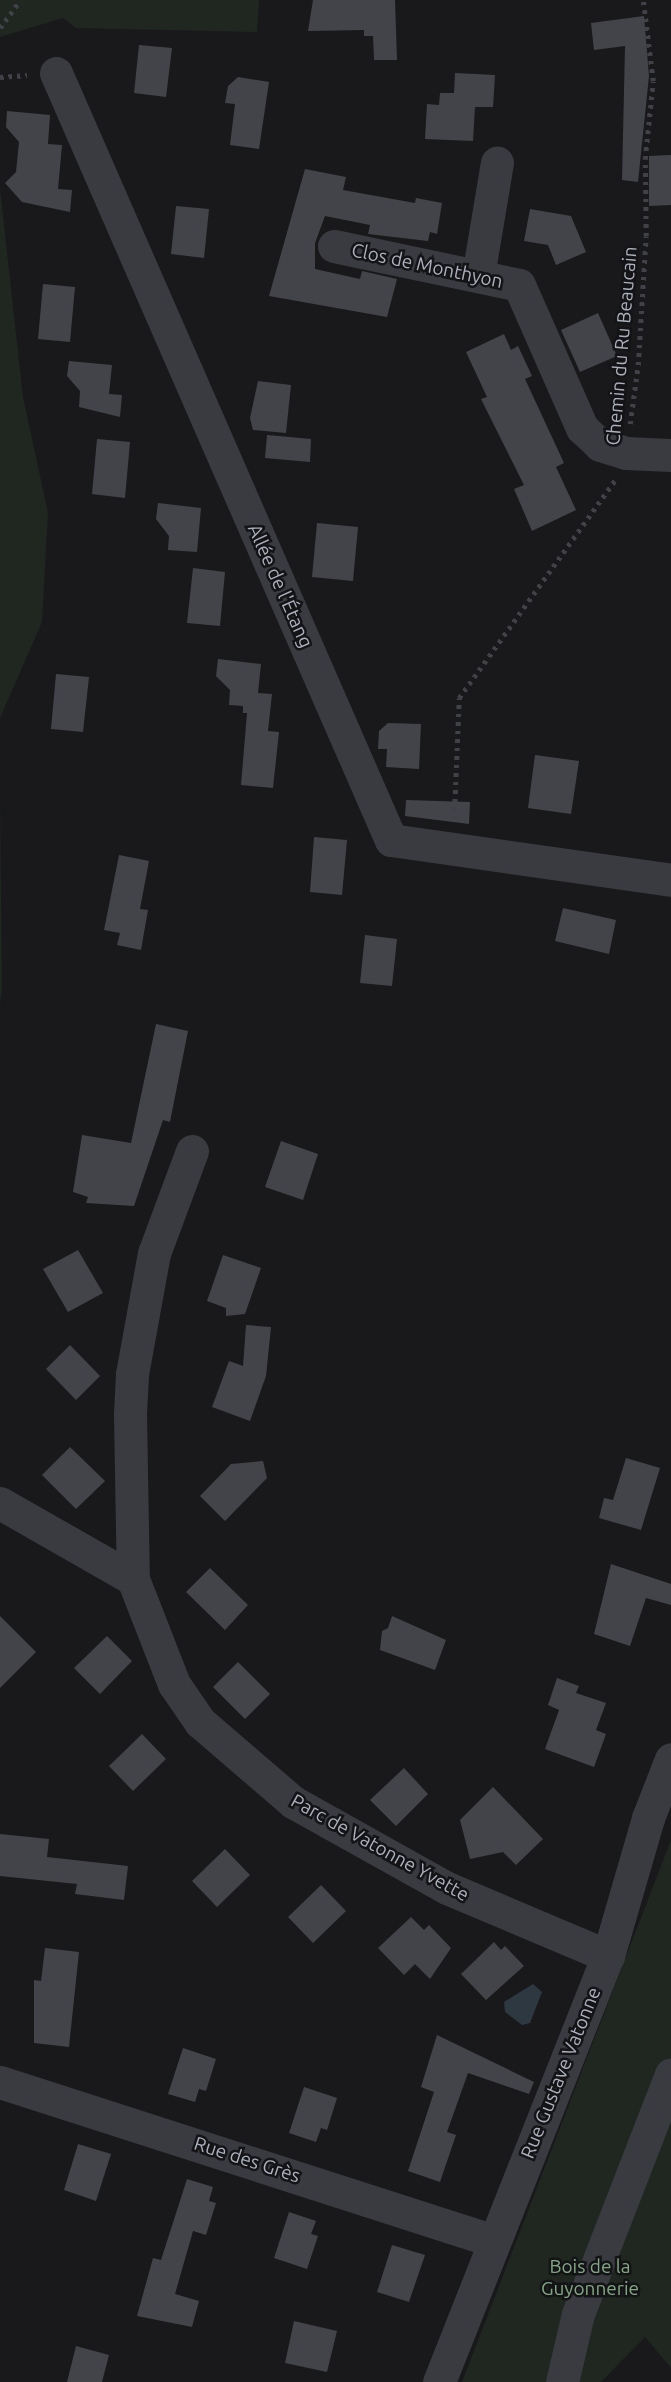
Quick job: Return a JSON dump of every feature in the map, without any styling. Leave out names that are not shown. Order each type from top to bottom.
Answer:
[{"type":"street","name":"Allée de l'Étang","points":[[56,73],[391,841],[452,852],[671,880]]},
{"type":"street","points":[[478,276],[497,163]]},
{"type":"street","name":"Clos de Monthyon","points":[[334,246],[519,285],[582,428],[600,445],[626,453],[671,455]]},
{"type":"street","name":"Parc de Vatonne Yvette","points":[[192,1151],[154,1253],[132,1374],[133,1579],[185,1703],[268,1783],[354,1838],[447,1888],[608,1956]]},
{"type":"street","points":[[0,1503],[133,1579]]},
{"type":"street","name":"Rue Gustave Vatonne","points":[[439,2382],[608,1956],[668,1777]]},
{"type":"street","points":[[562,2382],[578,2314],[671,2074]]},
{"type":"street","name":"Rue des Grès","points":[[0,2082],[494,2241]]},
{"type":"path","points":[[0,28],[20,0]]},
{"type":"path","name":"Chemin du Ru Beaucain","points":[[452,852],[460,698],[624,468],[638,365],[646,236],[645,159],[653,82],[643,0]]},
{"type":"green space","points":[[0,0],[259,0],[257,32],[76,28],[63,18],[0,37]]},
{"type":"green space","points":[[0,189],[23,397],[48,513],[42,622],[0,718]]},
{"type":"green space","points":[[0,799],[2,988],[0,1004]]},
{"type":"green space","name":"Bois de la Guyonnerie","points":[[671,1840],[671,2368],[645,2337],[601,2382],[462,2382]]},
{"type":"shaded area","points":[[533,1984],[542,1992],[530,2023],[522,2025],[505,2012],[504,2002]]},
{"type":"building","points":[[313,0],[395,0],[397,60],[374,60],[373,36],[364,36],[364,30],[308,31]]},
{"type":"building","points":[[644,16],[649,76],[638,182],[622,180],[625,46],[594,50],[591,23]]},
{"type":"building","points":[[139,45],[172,48],[166,97],[134,93]]},
{"type":"building","points":[[455,73],[495,75],[493,107],[475,107],[473,141],[425,139],[427,104],[439,105],[440,93],[454,93]]},
{"type":"building","points":[[238,77],[269,82],[259,149],[230,145],[235,104],[225,103],[228,86]]},
{"type":"building","points":[[7,111],[50,115],[48,144],[62,145],[58,189],[72,190],[70,212],[22,202],[5,183],[16,172],[19,142],[6,127]]},
{"type":"building","points":[[671,155],[671,205],[649,206],[649,156]]},
{"type":"building","points":[[305,169],[346,177],[343,190],[415,203],[416,198],[442,203],[437,234],[430,232],[428,241],[368,234],[370,225],[325,216],[315,243],[315,269],[360,279],[362,271],[397,279],[387,317],[269,296]]},
{"type":"building","points":[[176,206],[209,209],[204,258],[171,254]]},
{"type":"building","points":[[530,209],[571,216],[586,252],[556,265],[548,245],[524,241]]},
{"type":"building","points":[[43,284],[75,287],[70,342],[38,339]]},
{"type":"building","points":[[598,313],[617,356],[580,372],[561,330]]},
{"type":"building","points":[[504,334],[511,350],[518,346],[532,376],[525,379],[564,463],[556,467],[576,510],[532,531],[514,489],[524,485],[481,399],[487,397],[466,352]]},
{"type":"building","points":[[69,361],[112,365],[109,394],[122,395],[120,417],[79,407],[80,391],[67,376]]},
{"type":"building","points":[[258,381],[291,385],[286,433],[253,430],[250,418]]},
{"type":"building","points":[[267,435],[311,439],[310,462],[265,458]]},
{"type":"building","points":[[97,439],[130,442],[125,498],[92,494]]},
{"type":"building","points":[[158,503],[201,508],[197,552],[168,550],[169,536],[156,519]]},
{"type":"building","points":[[317,523],[358,527],[353,581],[312,577]]},
{"type":"building","points":[[193,568],[225,572],[220,626],[187,623]]},
{"type":"building","points":[[218,659],[261,664],[258,693],[272,694],[268,731],[279,732],[273,788],[241,785],[247,713],[243,713],[243,706],[229,705],[230,690],[216,676]]},
{"type":"building","points":[[56,674],[89,677],[83,732],[51,729]]},
{"type":"building","points":[[388,723],[421,724],[419,769],[386,767],[387,749],[378,749],[379,731]]},
{"type":"building","points":[[535,755],[579,761],[571,814],[528,808]]},
{"type":"building","points":[[406,800],[470,802],[469,824],[405,816]]},
{"type":"building","points":[[314,837],[347,840],[342,895],[310,892]]},
{"type":"building","points":[[119,855],[149,861],[140,909],[148,910],[141,950],[117,945],[120,933],[104,930]]},
{"type":"building","points":[[563,908],[616,920],[609,954],[555,941]]},
{"type":"building","points":[[365,935],[397,939],[392,986],[360,983]]},
{"type":"building","points":[[156,1024],[188,1031],[170,1122],[163,1120],[134,1206],[86,1203],[88,1197],[73,1192],[82,1135],[131,1143]]},
{"type":"building","points":[[281,1141],[318,1154],[303,1200],[265,1187]]},
{"type":"building","points":[[78,1250],[103,1293],[68,1312],[43,1269]]},
{"type":"building","points":[[223,1255],[261,1268],[245,1314],[226,1316],[226,1308],[207,1301]]},
{"type":"building","points":[[246,1325],[271,1327],[266,1376],[250,1421],[212,1407],[229,1361],[243,1366]]},
{"type":"building","points":[[70,1345],[100,1376],[76,1400],[46,1369]]},
{"type":"building","points":[[70,1447],[105,1481],[76,1509],[42,1475]]},
{"type":"building","points":[[626,1458],[660,1468],[641,1530],[599,1518],[604,1498],[613,1500]]},
{"type":"building","points":[[263,1461],[267,1478],[225,1521],[200,1496],[231,1464]]},
{"type":"building","points":[[611,1564],[671,1584],[671,1605],[646,1598],[630,1646],[594,1634]]},
{"type":"building","points":[[210,1568],[248,1605],[225,1630],[186,1592]]},
{"type":"building","points":[[0,1616],[36,1652],[0,1688]]},
{"type":"building","points":[[392,1616],[446,1640],[435,1670],[380,1650],[382,1631],[388,1628]]},
{"type":"building","points":[[107,1636],[132,1661],[100,1694],[74,1668]]},
{"type":"building","points":[[238,1662],[270,1694],[245,1719],[213,1687]]},
{"type":"building","points":[[557,1678],[579,1686],[576,1693],[606,1703],[596,1730],[606,1734],[594,1767],[545,1749],[559,1710],[548,1705]]},
{"type":"building","points":[[142,1734],[166,1759],[133,1791],[109,1766]]},
{"type":"building","points":[[404,1768],[428,1794],[396,1826],[370,1800]]},
{"type":"building","points":[[493,1787],[543,1839],[516,1865],[503,1852],[470,1859],[460,1820]]},
{"type":"building","points":[[0,1834],[49,1839],[47,1857],[128,1866],[124,1900],[75,1894],[77,1884],[0,1876]]},
{"type":"building","points":[[225,1849],[250,1875],[217,1907],[192,1881]]},
{"type":"building","points":[[321,1885],[346,1911],[313,1943],[288,1917]]},
{"type":"building","points":[[411,1917],[424,1930],[429,1925],[451,1948],[430,1979],[415,1964],[404,1975],[378,1948]]},
{"type":"building","points":[[494,1942],[501,1950],[505,1946],[524,1966],[486,2000],[461,1974]]},
{"type":"building","points":[[45,1948],[79,1952],[69,2047],[34,2043],[34,1980],[41,1981]]},
{"type":"building","points":[[437,2035],[534,2082],[529,2094],[468,2073],[447,2132],[456,2135],[440,2182],[408,2171],[434,2092],[421,2087]]},
{"type":"building","points":[[183,2048],[216,2059],[206,2091],[199,2089],[195,2102],[168,2094]]},
{"type":"building","points":[[304,2087],[337,2098],[327,2130],[321,2128],[316,2142],[289,2133]]},
{"type":"building","points":[[78,2144],[111,2154],[96,2201],[64,2190]]},
{"type":"building","points":[[187,2179],[213,2187],[209,2201],[216,2203],[206,2235],[193,2231],[175,2294],[199,2301],[192,2327],[137,2316],[153,2258],[161,2260]]},
{"type":"building","points":[[289,2212],[316,2221],[311,2234],[318,2236],[307,2269],[274,2258]]},
{"type":"building","points":[[392,2245],[425,2255],[409,2302],[377,2292]]},
{"type":"building","points":[[294,2321],[337,2331],[327,2372],[285,2363]]},
{"type":"building","points":[[76,2346],[109,2355],[102,2382],[67,2382]]}]
